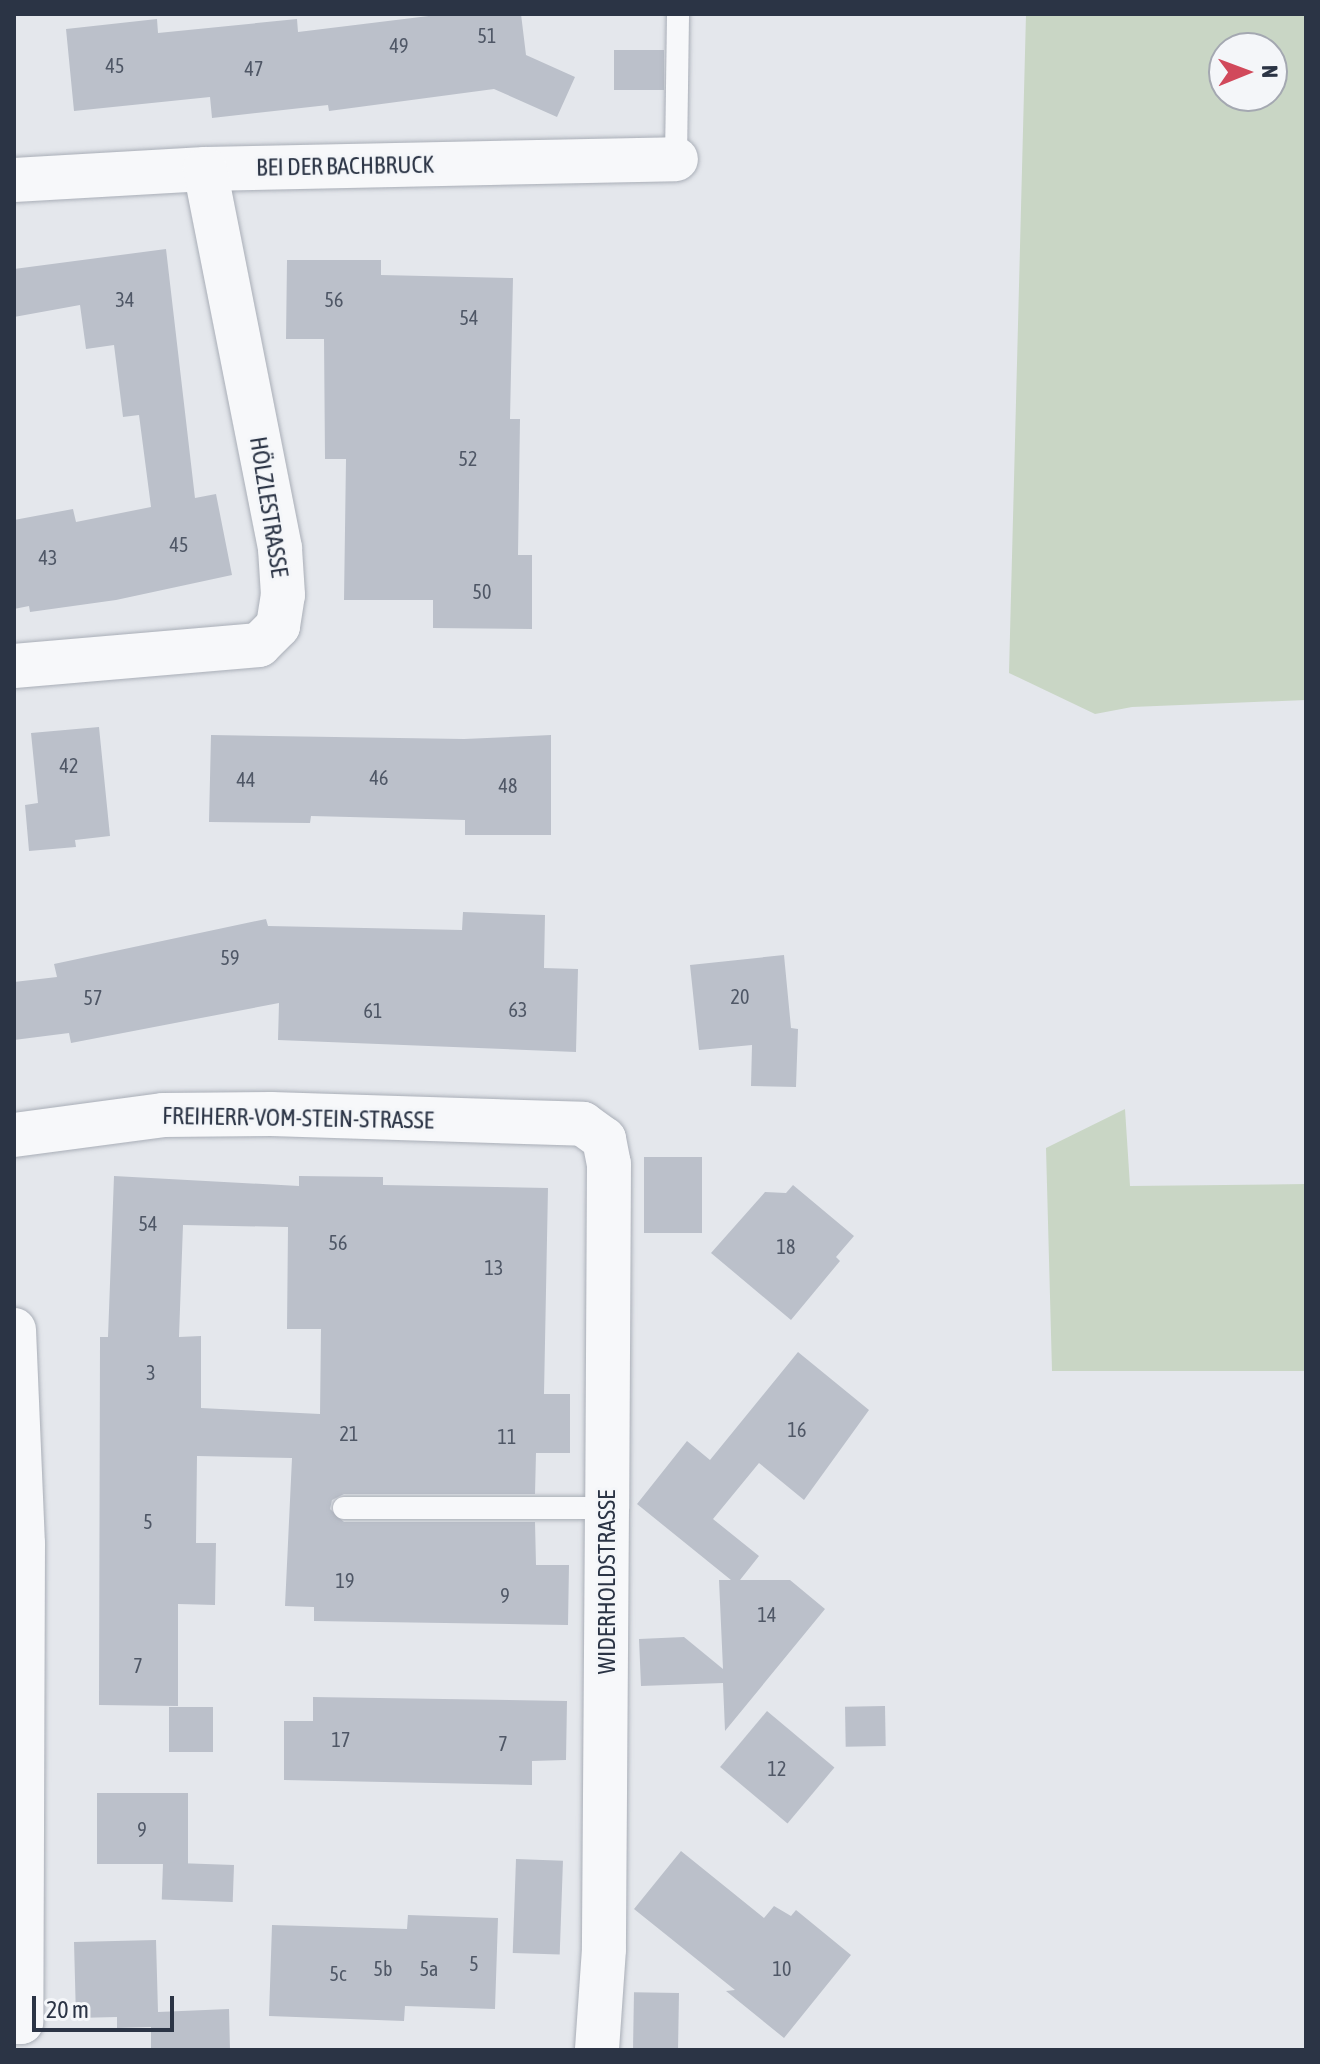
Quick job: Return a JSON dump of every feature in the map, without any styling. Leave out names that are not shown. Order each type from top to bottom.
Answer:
[{"type":"street","name":"BEI DER BACHBRUCK","points":[[14,180],[205,169],[676,159]]},
{"type":"street","name":"HÖLZLESTRASSE","points":[[14,666],[259,645],[278,626],[283,595],[280,548],[205,169]]},
{"type":"street","name":"FREIHERR-VOM-STEIN-STRASSE","points":[[14,1135],[163,1115],[583,1124]]},
{"type":"street","name":"WIDERHOLDSTRASSE","points":[[583,1124],[604,1139],[609,1164],[604,1949],[597,2050]]},
{"type":"street","points":[[14,1330],[23,1544],[17,1939],[21,2022],[14,2022]]},
{"type":"lane","points":[[676,159],[678,14]]},
{"type":"lane","points":[[344,1508],[607,1508]]},
{"type":"green space","points":[[1026,14],[1306,14],[1306,700],[1132,707],[1095,714],[1009,673]]},
{"type":"green space","points":[[1125,1109],[1130,1186],[1306,1184],[1306,1371],[1052,1371],[1046,1148]]},
{"type":"building","points":[[445,14],[521,14],[526,55],[575,77],[557,117],[494,89],[329,111],[328,105],[212,118],[210,97],[74,111],[66,29],[157,19],[158,33],[297,19],[298,32]]},
{"type":"building","points":[[614,50],[664,50],[664,90],[614,90]]},
{"type":"building","points":[[166,249],[195,498],[216,494],[232,575],[116,600],[30,612],[29,606],[14,609],[14,520],[73,509],[76,522],[151,507],[139,415],[123,417],[114,345],[86,349],[80,305],[14,317],[14,269]]},
{"type":"building","points":[[287,260],[381,260],[381,275],[513,278],[510,419],[520,419],[518,555],[532,555],[532,629],[433,628],[433,600],[344,600],[346,459],[325,459],[324,339],[286,339]]},
{"type":"building","points":[[99,727],[110,836],[75,840],[76,847],[29,851],[25,805],[38,803],[31,733]]},
{"type":"building","points":[[211,735],[464,739],[551,735],[551,835],[465,835],[465,820],[311,816],[310,823],[209,822]]},
{"type":"building","points":[[463,912],[545,915],[544,968],[578,969],[576,1052],[278,1040],[279,1003],[71,1043],[69,1033],[14,1040],[14,982],[57,977],[54,964],[266,919],[268,926],[462,930]]},
{"type":"building","points":[[784,955],[791,1028],[798,1029],[796,1087],[751,1086],[752,1045],[699,1050],[690,965]]},
{"type":"building","points":[[644,1157],[702,1157],[702,1233],[644,1233]]},
{"type":"building","points":[[114,1176],[299,1186],[299,1176],[383,1177],[383,1185],[548,1188],[544,1394],[570,1394],[570,1453],[536,1453],[535,1494],[344,1494],[332,1500],[330,1509],[344,1522],[535,1522],[536,1565],[569,1565],[568,1625],[314,1621],[314,1607],[285,1606],[292,1458],[197,1456],[196,1543],[216,1543],[215,1605],[178,1604],[178,1706],[99,1705],[100,1337],[108,1337]],"holes":[[[183,1225],[288,1227],[287,1329],[321,1329],[320,1414],[201,1408],[201,1336],[179,1337]]]},
{"type":"building","points":[[793,1185],[854,1236],[836,1257],[840,1261],[791,1320],[711,1253],[765,1192],[786,1193]]},
{"type":"building","points":[[798,1352],[869,1410],[804,1500],[759,1463],[713,1519],[759,1556],[740,1580],[790,1580],[825,1609],[725,1731],[723,1683],[641,1686],[639,1639],[684,1637],[723,1669],[719,1580],[731,1580],[637,1504],[687,1441],[710,1460]]},
{"type":"building","points":[[313,1697],[567,1701],[566,1760],[532,1761],[532,1785],[284,1780],[284,1721],[313,1721]]},
{"type":"building","points":[[885,1706],[886,1746],[846,1747],[845,1707]]},
{"type":"building","points":[[169,1707],[213,1707],[213,1752],[169,1752]]},
{"type":"building","points":[[767,1711],[834,1768],[787,1823],[720,1767]]},
{"type":"building","points":[[97,1793],[188,1793],[188,1864],[97,1864]]},
{"type":"building","points":[[681,1851],[764,1918],[774,1906],[791,1916],[796,1910],[851,1955],[784,2038],[726,1991],[735,1990],[634,1909]]},
{"type":"building","points":[[516,1859],[563,1861],[560,1955],[513,1953]]},
{"type":"building","points":[[163,1863],[234,1865],[233,1902],[162,1899]]},
{"type":"building","points":[[408,1915],[498,1918],[495,2009],[405,2006],[404,2021],[269,2016],[272,1925],[407,1929]]},
{"type":"building","points":[[156,1940],[158,2012],[229,2009],[230,2050],[151,2050],[151,2027],[117,2028],[117,2017],[76,2018],[74,1942]]},
{"type":"building","points":[[634,1992],[679,1993],[678,2050],[633,2049]]}]
